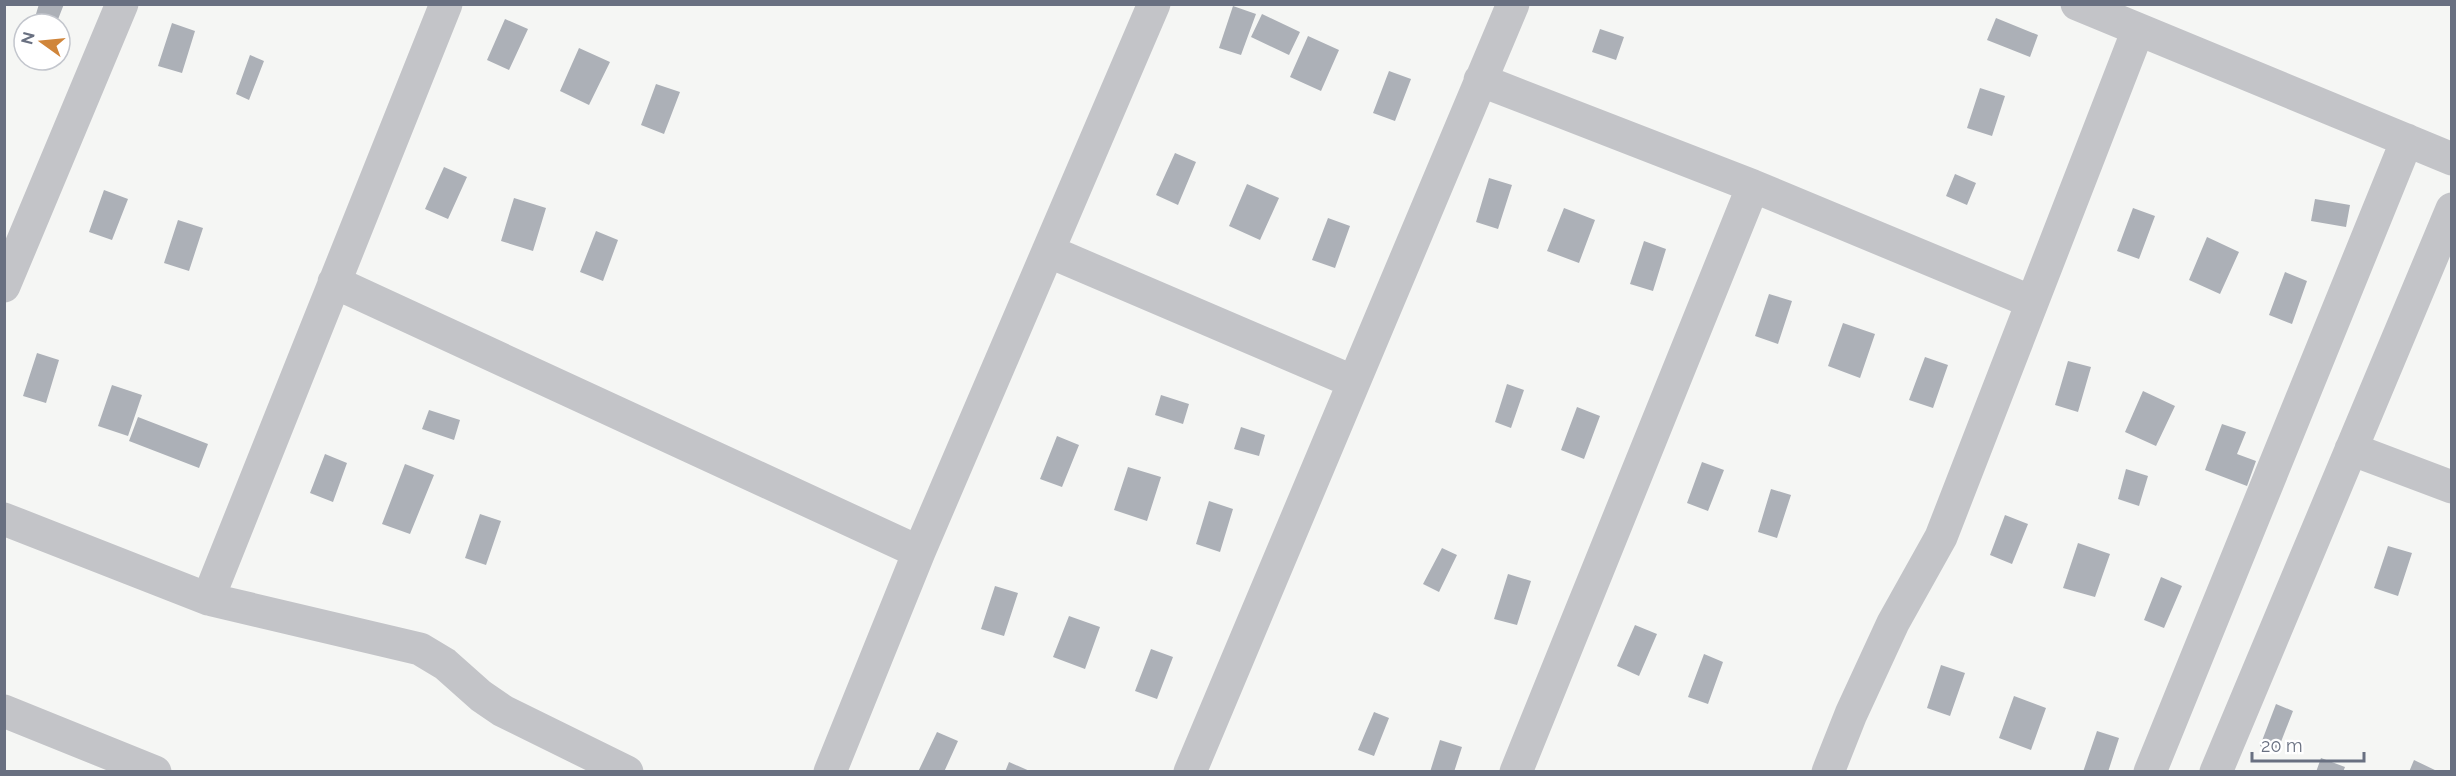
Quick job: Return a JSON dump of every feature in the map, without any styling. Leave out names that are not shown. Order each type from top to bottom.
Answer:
[{"type":"street","points":[[4,286],[122,4]]},
{"type":"street","points":[[208,600],[446,4]]},
{"type":"street","points":[[830,771],[919,552],[1154,4]]},
{"type":"street","points":[[1191,771],[1513,4]]},
{"type":"street","points":[[2077,4],[2451,159]]},
{"type":"street","points":[[1828,771],[1851,714],[1893,623],[1941,537],[2139,30]]},
{"type":"street","points":[[1480,80],[1753,186],[2032,302]]},
{"type":"street","points":[[2150,771],[2407,140]]},
{"type":"street","points":[[1516,771],[1753,186]]},
{"type":"street","points":[[2216,771],[2451,209]]},
{"type":"street","points":[[1048,251],[1354,382]]},
{"type":"street","points":[[334,282],[919,552]]},
{"type":"street","points":[[2351,449],[2451,487]]},
{"type":"street","points":[[4,519],[208,600],[420,650],[445,664],[481,696],[503,711],[627,771]]},
{"type":"street","points":[[4,711],[155,771]]},
{"type":"building","points":[[39,4],[64,4],[61,12],[37,12]]},
{"type":"building","points":[[1233,6],[1256,14],[1241,55],[1219,48]]},
{"type":"building","points":[[1262,14],[1300,32],[1289,55],[1251,37]]},
{"type":"building","points":[[1996,18],[2038,35],[2030,57],[1987,40]]},
{"type":"building","points":[[505,19],[528,29],[509,70],[487,60]]},
{"type":"building","points":[[172,23],[195,31],[182,73],[158,66]]},
{"type":"building","points":[[1600,29],[1624,37],[1616,60],[1592,52]]},
{"type":"building","points":[[1308,36],[1339,50],[1321,91],[1290,77]]},
{"type":"building","points":[[579,48],[610,62],[589,105],[560,91]]},
{"type":"building","points":[[250,55],[264,61],[249,100],[236,94]]},
{"type":"building","points":[[1389,71],[1411,79],[1395,121],[1373,113]]},
{"type":"building","points":[[656,84],[680,92],[664,134],[641,125]]},
{"type":"building","points":[[1980,88],[2005,96],[1992,136],[1967,128]]},
{"type":"building","points":[[1175,153],[1196,162],[1178,205],[1156,195]]},
{"type":"building","points":[[444,167],[467,177],[448,219],[425,209]]},
{"type":"building","points":[[1955,174],[1976,183],[1967,205],[1946,196]]},
{"type":"building","points":[[1489,178],[1512,185],[1498,229],[1476,222]]},
{"type":"building","points":[[1247,184],[1279,198],[1260,240],[1229,226]]},
{"type":"building","points":[[104,190],[128,199],[112,240],[89,232]]},
{"type":"building","points":[[514,198],[546,208],[533,251],[501,241]]},
{"type":"building","points":[[2315,199],[2350,205],[2346,227],[2311,221]]},
{"type":"building","points":[[1564,208],[1595,220],[1579,263],[1547,251]]},
{"type":"building","points":[[2133,208],[2155,216],[2139,259],[2117,251]]},
{"type":"building","points":[[1328,218],[1350,226],[1335,268],[1312,260]]},
{"type":"building","points":[[178,220],[203,228],[189,271],[164,263]]},
{"type":"building","points":[[596,231],[618,240],[603,281],[580,272]]},
{"type":"building","points":[[2207,237],[2239,252],[2220,294],[2189,280]]},
{"type":"building","points":[[1644,241],[1666,249],[1653,291],[1630,284]]},
{"type":"building","points":[[2285,272],[2307,281],[2292,324],[2269,315]]},
{"type":"building","points":[[1769,294],[1792,301],[1778,344],[1755,336]]},
{"type":"building","points":[[1843,323],[1875,334],[1860,378],[1828,366]]},
{"type":"building","points":[[37,353],[59,360],[46,403],[23,396]]},
{"type":"building","points":[[1925,357],[1948,365],[1933,408],[1909,400]]},
{"type":"building","points":[[2068,361],[2091,367],[2078,412],[2055,405]]},
{"type":"building","points":[[1507,384],[1524,390],[1511,428],[1495,422]]},
{"type":"building","points":[[112,385],[142,395],[128,436],[98,426]]},
{"type":"building","points":[[2143,391],[2175,406],[2156,446],[2125,432]]},
{"type":"building","points":[[1161,395],[1189,404],[1183,424],[1155,415]]},
{"type":"building","points":[[1577,407],[1600,416],[1584,459],[1561,450]]},
{"type":"building","points":[[429,410],[460,420],[454,440],[422,429]]},
{"type":"building","points":[[138,417],[208,444],[199,468],[129,441]]},
{"type":"building","points":[[2222,424],[2246,432],[2237,454],[2256,461],[2247,486],[2205,470]]},
{"type":"building","points":[[1241,427],[1265,435],[1259,456],[1234,449]]},
{"type":"building","points":[[1057,436],[1079,445],[1062,487],[1040,479]]},
{"type":"building","points":[[325,454],[347,463],[333,502],[310,493]]},
{"type":"building","points":[[1702,462],[1724,470],[1708,511],[1687,503]]},
{"type":"building","points":[[405,464],[434,475],[410,534],[382,524]]},
{"type":"building","points":[[1128,467],[1161,477],[1147,521],[1114,510]]},
{"type":"building","points":[[2126,469],[2148,476],[2139,506],[2118,499]]},
{"type":"building","points":[[1771,489],[1791,495],[1777,538],[1758,532]]},
{"type":"building","points":[[1209,501],[1233,509],[1220,552],[1196,544]]},
{"type":"building","points":[[480,514],[501,521],[486,565],[465,558]]},
{"type":"building","points":[[2005,515],[2028,524],[2012,564],[1990,555]]},
{"type":"building","points":[[2078,543],[2110,554],[2095,597],[2063,588]]},
{"type":"building","points":[[2388,546],[2412,553],[2398,596],[2374,588]]},
{"type":"building","points":[[1442,548],[1457,555],[1439,592],[1423,584]]},
{"type":"building","points":[[1508,574],[1531,581],[1517,625],[1494,619]]},
{"type":"building","points":[[2161,577],[2182,586],[2164,628],[2144,620]]},
{"type":"building","points":[[995,586],[1018,593],[1004,636],[981,629]]},
{"type":"building","points":[[1069,616],[1100,627],[1085,669],[1053,657]]},
{"type":"building","points":[[1635,625],[1657,634],[1639,676],[1617,666]]},
{"type":"building","points":[[1151,649],[1173,657],[1157,699],[1135,691]]},
{"type":"building","points":[[1704,654],[1723,662],[1708,704],[1688,697]]},
{"type":"building","points":[[1941,665],[1965,673],[1950,716],[1927,708]]},
{"type":"building","points":[[2014,696],[2046,708],[2031,750],[1999,738]]},
{"type":"building","points":[[2276,704],[2293,711],[2277,752],[2260,746]]},
{"type":"building","points":[[1374,712],[1389,718],[1374,756],[1358,750]]},
{"type":"building","points":[[2097,731],[2119,738],[2108,772],[2083,772]]},
{"type":"building","points":[[937,732],[958,741],[944,772],[918,772]]},
{"type":"building","points":[[1440,740],[1462,747],[1454,772],[1430,772]]},
{"type":"building","points":[[2321,758],[2345,767],[2343,772],[2316,772]]},
{"type":"building","points":[[2414,760],[2439,772],[2409,772]]},
{"type":"building","points":[[1009,762],[1032,772],[1005,772]]}]
